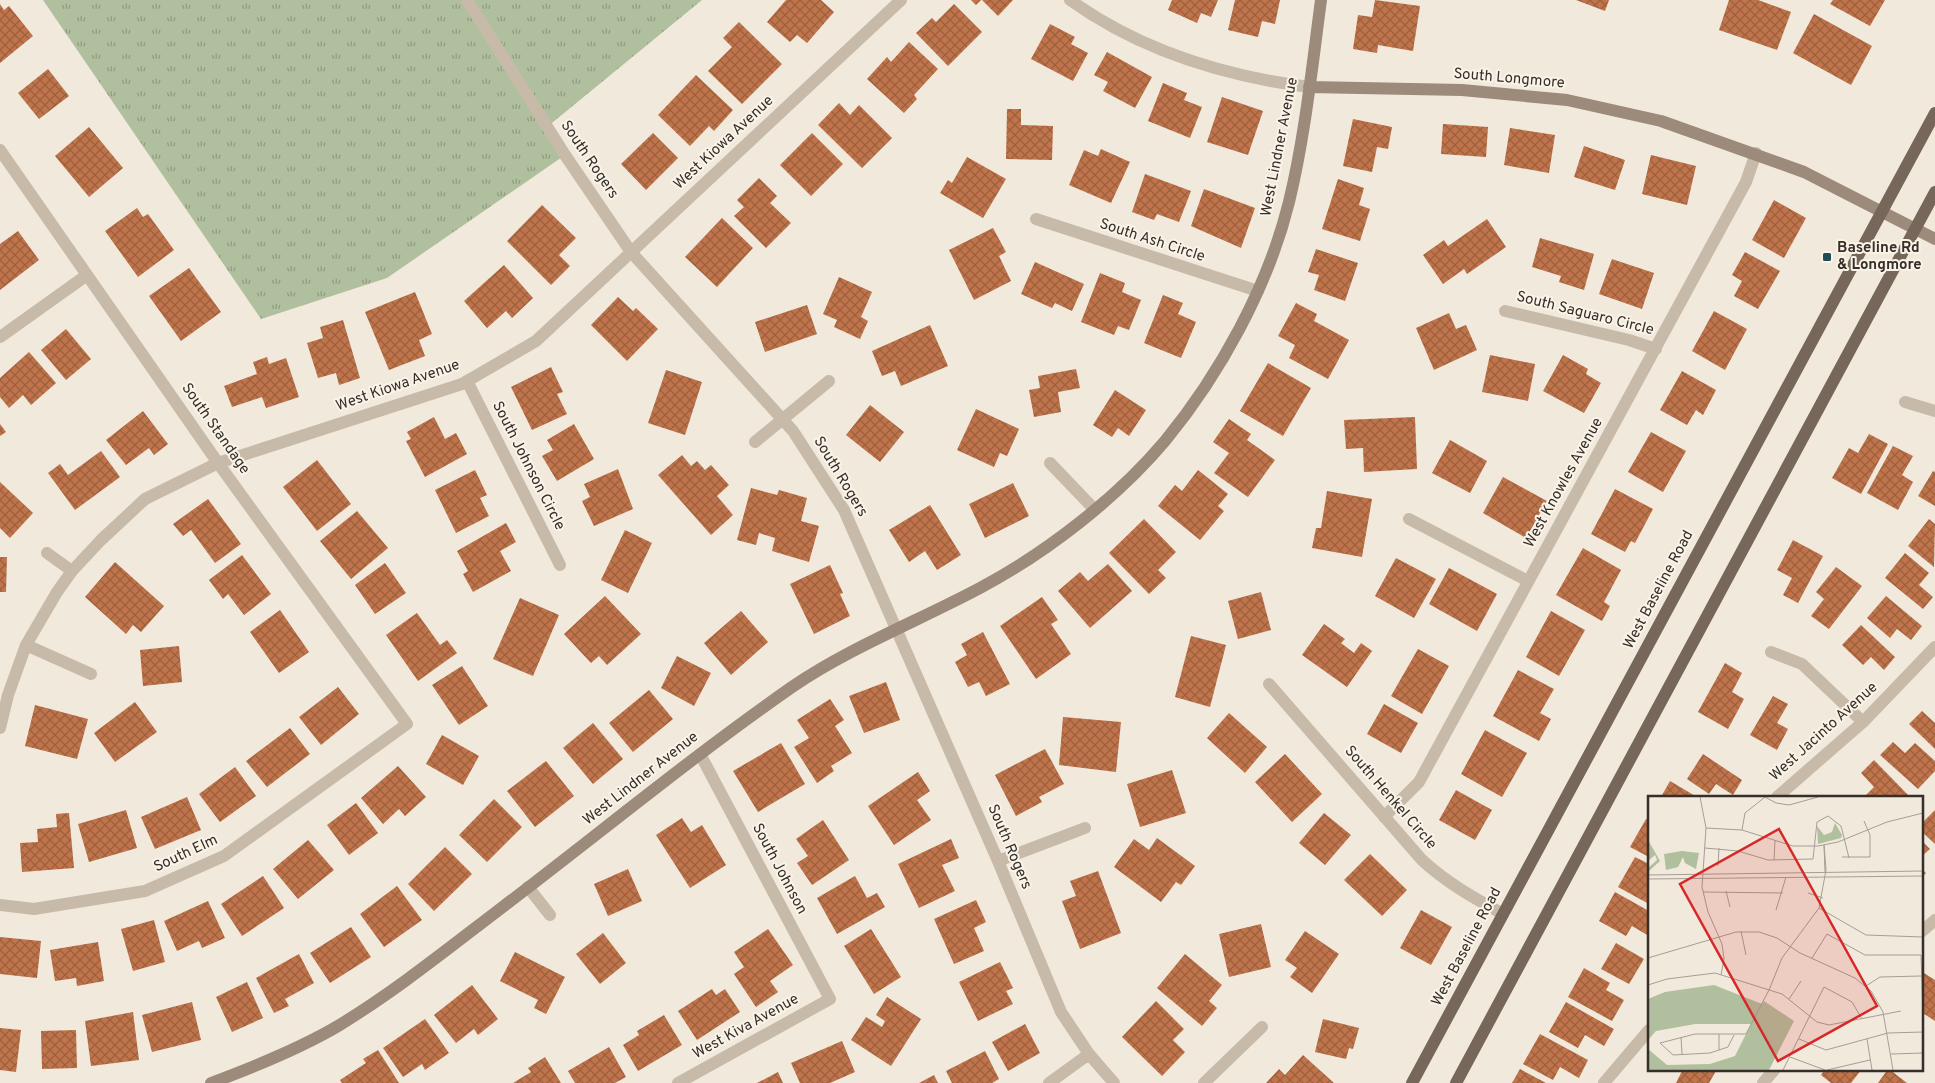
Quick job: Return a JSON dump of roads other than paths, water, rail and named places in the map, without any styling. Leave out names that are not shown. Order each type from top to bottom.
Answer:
[{"type":"main road","name":"West Baseline Road","points":[[1412,1083],[1935,113]]},
{"type":"main road","points":[[1456,1083],[1935,192]]},
{"type":"street","name":"South Rogers","points":[[467,0],[565,155],[631,252],[793,431],[844,510],[998,861],[1061,1012],[1089,1054],[1114,1083]]},
{"type":"street","name":"West Kiowa Avenue","points":[[0,728],[8,695],[26,645],[72,571],[100,540],[145,499],[218,463],[468,381],[536,341],[901,0]]},
{"type":"street","name":"South Longmore","points":[[1070,0],[1099,21],[1160,50],[1236,75],[1309,86],[1462,90],[1567,100],[1661,121],[1756,153],[1811,175],[1935,239]]},
{"type":"street","name":"West Lindner Avenue","points":[[213,1083],[334,1028],[390,993],[700,754],[796,684],[896,629],[979,589],[1028,562],[1130,478],[1166,440],[1222,359],[1258,291],[1289,204],[1321,0]]},
{"type":"street","name":"South Standage","points":[[0,150],[218,463],[408,724]]},
{"type":"street","name":"West Knowles Avenue","points":[[1384,817],[1419,782],[1746,182],[1756,153]]},
{"type":"street","name":"South Ash Circle","points":[[1036,219],[1258,291]]},
{"type":"street","points":[[0,337],[87,275]]},
{"type":"street","name":"South Saguaro Circle","points":[[1505,311],[1629,340],[1656,349]]},
{"type":"street","name":"South Johnson Circle","points":[[468,381],[560,565]]},
{"type":"street","points":[[755,442],[784,421],[829,381]]},
{"type":"street","points":[[1905,402],[1935,411]]},
{"type":"street","points":[[1050,463],[1094,509]]},
{"type":"street","points":[[1409,519],[1528,581]]},
{"type":"street","points":[[47,553],[72,571]]},
{"type":"street","points":[[26,645],[91,674]]},
{"type":"street","name":"West Jacinto Avenue","points":[[1778,796],[1863,722],[1935,647]]},
{"type":"street","points":[[1771,652],[1802,664],[1863,722]]},
{"type":"street","name":"South Henkel Circle","points":[[1269,684],[1384,817],[1439,876],[1462,892],[1503,914]]},
{"type":"street","name":"South Elm","points":[[0,905],[34,909],[145,891],[224,856],[408,724]]},
{"type":"street","name":"South Johnson","points":[[700,754],[830,999]]},
{"type":"street","points":[[998,861],[1085,828]]},
{"type":"street","points":[[528,887],[550,915]]},
{"type":"street","points":[[1922,931],[1935,920]]},
{"type":"street","name":"West Kiva Avenue","points":[[678,1083],[830,999]]},
{"type":"street","points":[[1204,1083],[1262,1027]]},
{"type":"street","points":[[1604,1083],[1648,1031]]},
{"type":"street","points":[[1049,1083],[1089,1054]]},
{"type":"street","points":[[1764,1083],[1774,1070]]},
{"type":"place","name":"Baseline Rd & Longmore","points":[[1827,257]]}]
